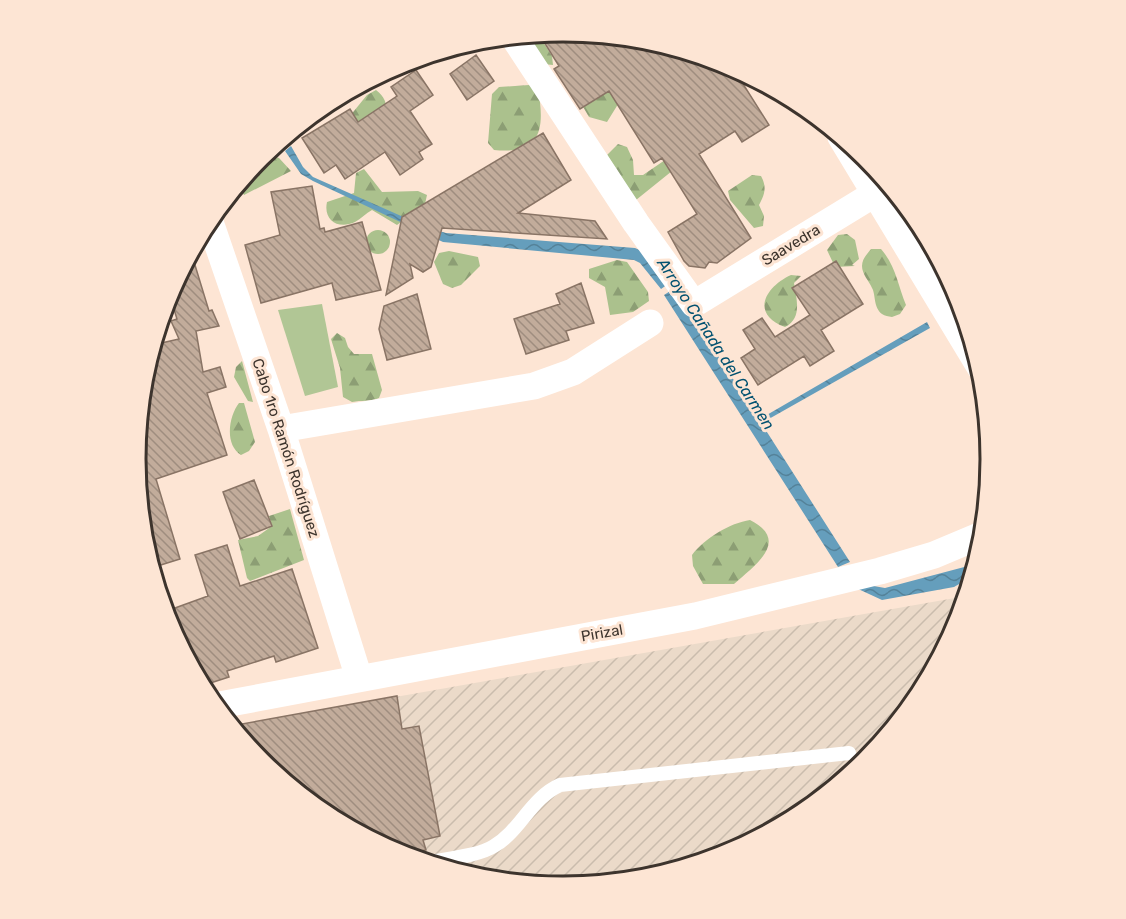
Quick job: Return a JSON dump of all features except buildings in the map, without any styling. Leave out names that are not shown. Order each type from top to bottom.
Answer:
[{"type":"street","name":"Saavedra","points":[[519,45],[636,223],[694,304],[882,190]]},
{"type":"street","points":[[887,196],[959,329]]},
{"type":"street","name":"Cabo 1ro Ramón Rodríguez","points":[[213,232],[281,429],[359,678]]},
{"type":"street","points":[[281,429],[534,386],[573,372],[650,323]]},
{"type":"street","name":"Pirizal","points":[[225,704],[695,616],[880,571],[934,555],[972,539]]},
{"type":"lane","points":[[442,859],[491,848],[502,841],[544,795],[560,785],[849,753]]},
{"type":"shaded area","points":[[957,597],[937,644],[910,691],[877,735],[838,773],[795,807],[748,834],[697,855],[644,869],[590,876],[536,876],[482,869],[429,855],[378,834],[331,807],[268,755],[240,724]]},
{"type":"green space","points":[[544,43],[552,56],[553,65],[543,64],[530,44]]},
{"type":"green space","points":[[529,85],[538,89],[541,116],[537,136],[522,148],[494,150],[488,143],[492,94],[499,87]]},
{"type":"green space","points":[[612,89],[620,101],[607,122],[589,117],[582,105]]},
{"type":"green space","points":[[376,90],[386,104],[386,122],[341,127],[367,95]]},
{"type":"green space","points":[[618,144],[627,147],[633,160],[634,175],[643,175],[668,158],[677,167],[636,200],[607,155]]},
{"type":"green space","points":[[276,157],[291,171],[244,195],[242,192],[249,184]]},
{"type":"green space","points":[[364,169],[382,192],[418,191],[427,195],[425,204],[397,225],[372,210],[349,224],[333,222],[327,214],[327,202],[354,193],[356,173]]},
{"type":"green space","points":[[752,175],[761,176],[765,187],[759,205],[764,216],[763,226],[754,228],[730,200],[728,191]]},
{"type":"green space","points":[[378,230],[386,234],[390,242],[386,250],[378,254],[370,250],[366,242],[370,234]]},
{"type":"green space","points":[[847,234],[855,240],[859,259],[852,265],[855,266],[835,267],[827,250],[838,235]]},
{"type":"green space","points":[[871,249],[881,249],[893,269],[906,305],[900,314],[892,317],[885,316],[877,308],[873,291],[862,269],[862,263]]},
{"type":"green space","points":[[449,251],[478,257],[480,266],[461,285],[452,288],[443,284],[434,262],[439,253]]},
{"type":"green space","points":[[617,260],[627,262],[648,292],[649,301],[633,312],[610,315],[605,287],[589,278],[589,269]]},
{"type":"green space","points":[[791,275],[801,276],[794,283],[796,314],[785,327],[774,322],[768,315],[765,301],[774,286]]},
{"type":"green space","points":[[322,304],[338,387],[305,396],[278,310]]},
{"type":"green space","points":[[337,333],[345,338],[354,354],[372,354],[382,390],[379,398],[352,402],[343,397],[340,368],[331,339]]},
{"type":"green space","points":[[242,361],[253,402],[248,401],[234,377],[236,367]]},
{"type":"green space","points":[[239,403],[244,403],[255,442],[249,451],[241,455],[232,444],[230,437],[231,422]]},
{"type":"green space","points":[[290,509],[304,560],[250,581],[247,578],[238,540],[258,536],[272,526],[269,516]]},
{"type":"green space","points":[[750,520],[762,528],[768,536],[765,553],[734,584],[703,584],[693,566],[692,555],[718,532],[734,524]]},
{"type":"water","points":[[291,146],[303,167],[313,177],[426,227],[446,233],[635,248],[652,256],[671,282],[661,289],[640,263],[634,260],[443,242],[301,174],[285,151]]},
{"type":"water","points":[[675,288],[850,562],[838,567],[664,295]]},
{"type":"water","points":[[927,322],[930,328],[767,420],[765,416]]},
{"type":"water","points":[[966,566],[961,583],[954,587],[882,600],[856,588],[868,585],[885,588]]},
{"type":"water label","name":"Arroyo Cañada del Carmen","points":[[716,344]]}]
